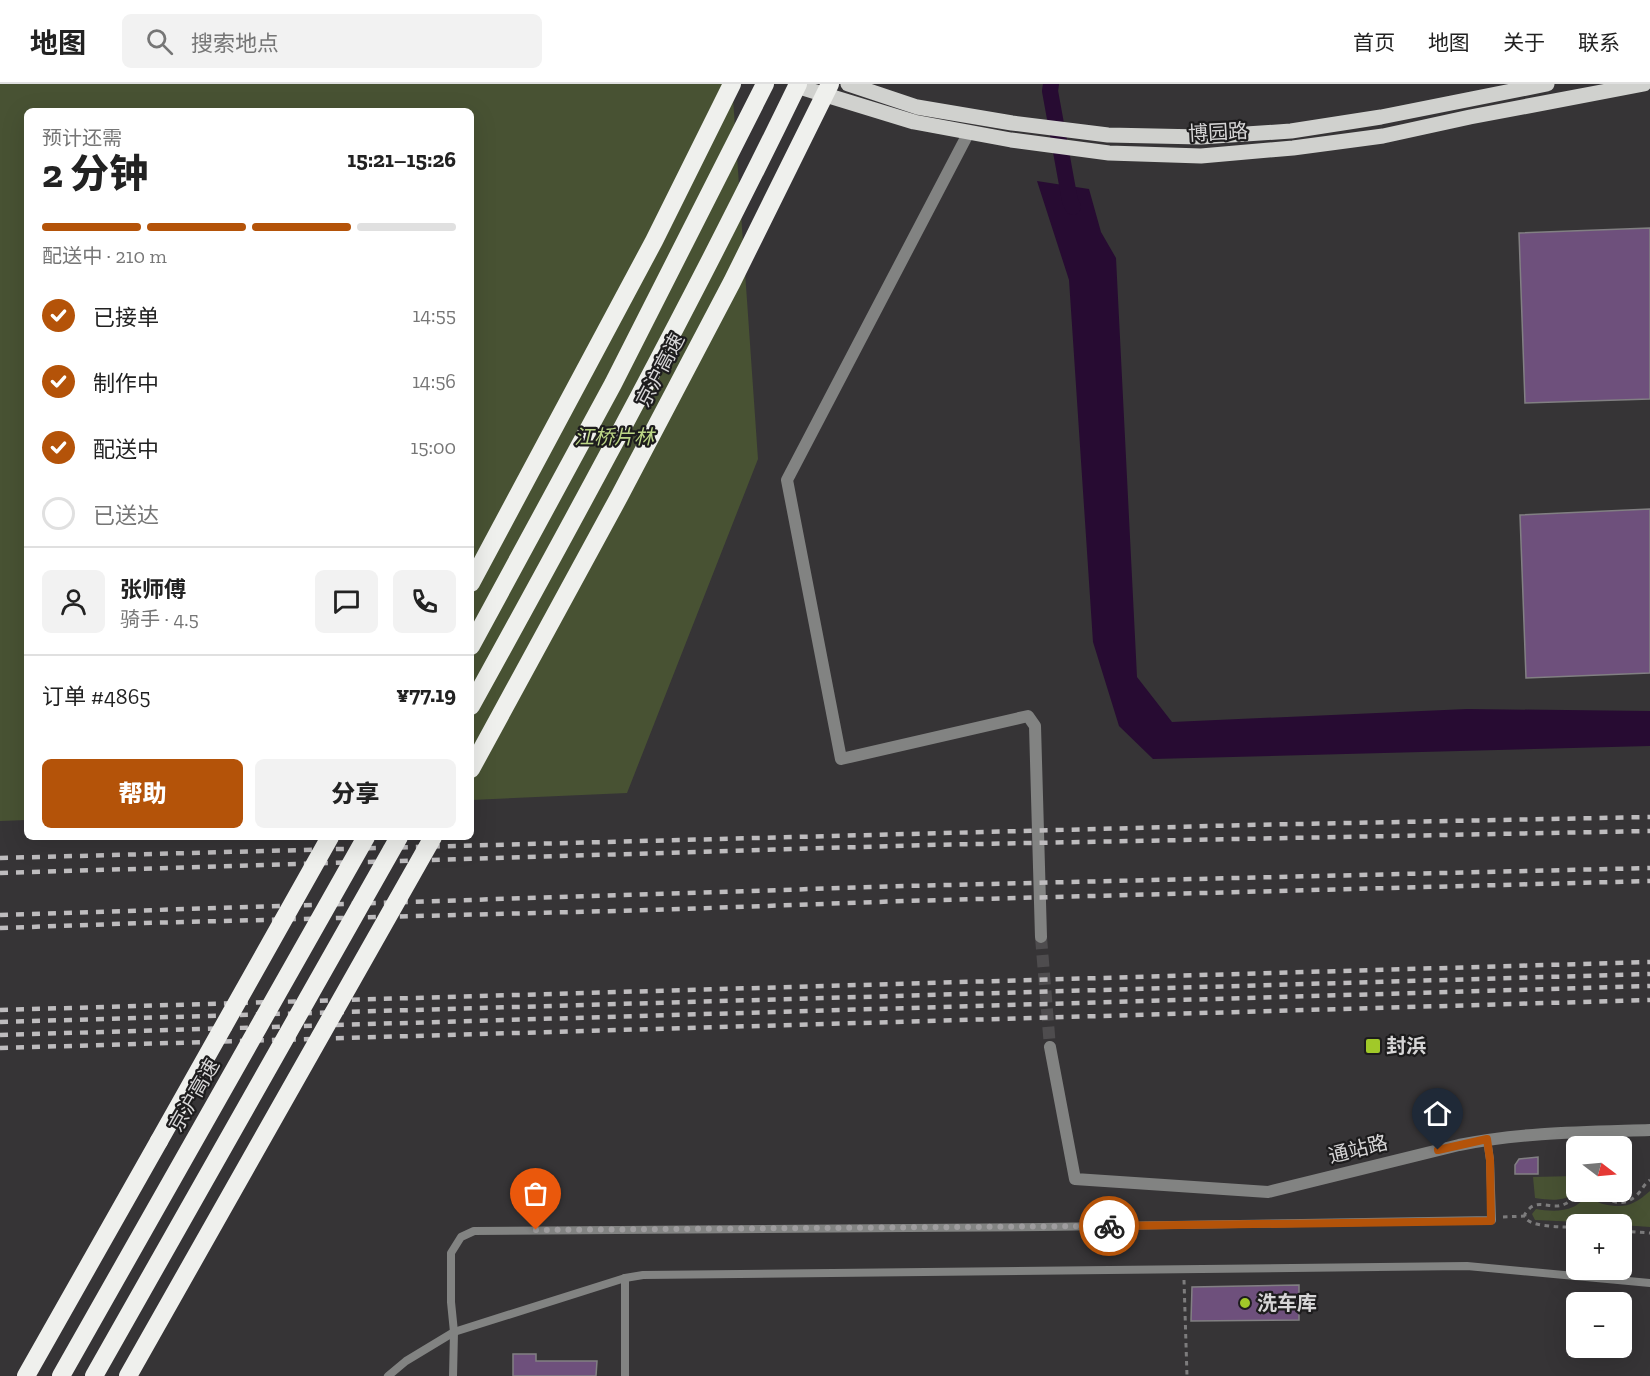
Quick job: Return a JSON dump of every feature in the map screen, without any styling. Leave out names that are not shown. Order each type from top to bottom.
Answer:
[{"type":"highway","points":[[474,577],[654,242],[732,84]]},
{"type":"highway","name":"京沪高速","points":[[474,640],[613,384],[765,84]]},
{"type":"highway","name":"京沪高速","points":[[474,700],[639,398],[772,138],[797,84]]},
{"type":"highway","name":"京沪高速","points":[[474,763],[722,302],[830,84]]},
{"type":"highway","name":"京沪高速","points":[[26,1376],[328,840]]},
{"type":"highway","name":"京沪高速","points":[[61,1376],[364,840]]},
{"type":"highway","points":[[94,1376],[397,840]]},
{"type":"highway","points":[[128,1376],[431,840]]},
{"type":"main road","name":"博园路","points":[[797,84],[803,88],[914,122],[1023,142],[1095,152],[1201,156],[1293,148],[1383,136],[1644,84]]},
{"type":"main road","name":"博园路","points":[[848,84],[917,107],[1018,124],[1108,135],[1201,137],[1291,131],[1380,117],[1547,84]]},
{"type":"street","points":[[969,132],[787,480],[841,759],[1028,716],[1035,726],[1041,937]]},
{"type":"street","name":"通站路","points":[[1050,1047],[1075,1179],[1268,1192],[1487,1139],[1517,1135],[1650,1130]]},
{"type":"lane","points":[[453,1376],[451,1253],[461,1237],[474,1231],[1491,1221],[1490,1160],[1487,1139]]},
{"type":"lane","points":[[388,1376],[406,1361],[454,1332],[626,1278],[644,1275],[1467,1266],[1650,1283]]},
{"type":"lane","points":[[625,1376],[626,1278]]},
{"type":"path","points":[[1566,1226],[1534,1224],[1526,1220],[1525,1212],[1532,1206],[1544,1204],[1557,1207],[1585,1192],[1623,1203],[1637,1194],[1650,1180]]},
{"type":"path","points":[[1491,1217],[1525,1216]]},
{"type":"path","points":[[1632,1232],[1650,1233]]},
{"type":"path","points":[[1184,1269],[1187,1376]]},
{"type":"green space","name":"江桥片林","points":[[0,84],[732,84],[758,459],[627,793],[474,800],[474,108],[24,108],[24,820],[0,821]]},
{"type":"green space","points":[[1566,1176],[1566,1198],[1548,1200],[1535,1198],[1533,1177]]},
{"type":"green space","points":[[1650,1191],[1650,1227],[1632,1226],[1632,1214],[1566,1214],[1566,1221],[1535,1220],[1532,1214],[1536,1209],[1555,1211],[1569,1209],[1581,1202],[1623,1206],[1639,1200]]},
{"type":"shaded area","points":[[1037,181],[1089,189],[1101,232],[1116,258],[1137,677],[1172,722],[1467,709],[1650,711],[1650,746],[1153,759],[1119,726],[1093,642],[1069,280]]},
{"type":"building","points":[[1650,228],[1650,399],[1525,403],[1519,233]]},
{"type":"building","points":[[1650,509],[1650,673],[1526,678],[1520,515]]},
{"type":"building","points":[[1538,1157],[1538,1174],[1515,1174],[1515,1165],[1519,1159]]},
{"type":"building","name":"洗车库","points":[[1299,1285],[1299,1320],[1191,1321],[1192,1287]]},
{"type":"building","points":[[513,1354],[536,1354],[536,1361],[597,1361],[596,1376],[513,1376]]},
{"type":"waterway","points":[[1051,84],[1050,91],[1073,207]]},
{"type":"tunnel","points":[[1041,937],[1050,1047]]},
{"type":"railway","points":[[0,858],[1248,825],[1650,817]]},
{"type":"railway","points":[[0,873],[926,845],[1650,831]]},
{"type":"railway","points":[[0,915],[905,886],[1650,868]]},
{"type":"railway","points":[[0,928],[1650,881]]},
{"type":"railway","points":[[0,1010],[1650,962]]},
{"type":"railway","points":[[0,1022],[1650,974]]},
{"type":"railway","points":[[0,1035],[1650,986]]},
{"type":"railway","points":[[0,1048],[1650,1000]]},
{"type":"way so far","points":[[536,1230],[1109,1226]]},
{"type":"place","name":"封浜","points":[[1373,1046]]},
{"type":"place","name":"洗车库","points":[[1245,1303]]},
{"type":"route","points":[[1109,1226],[1491,1221],[1490,1160],[1487,1139],[1438,1150]]}]
